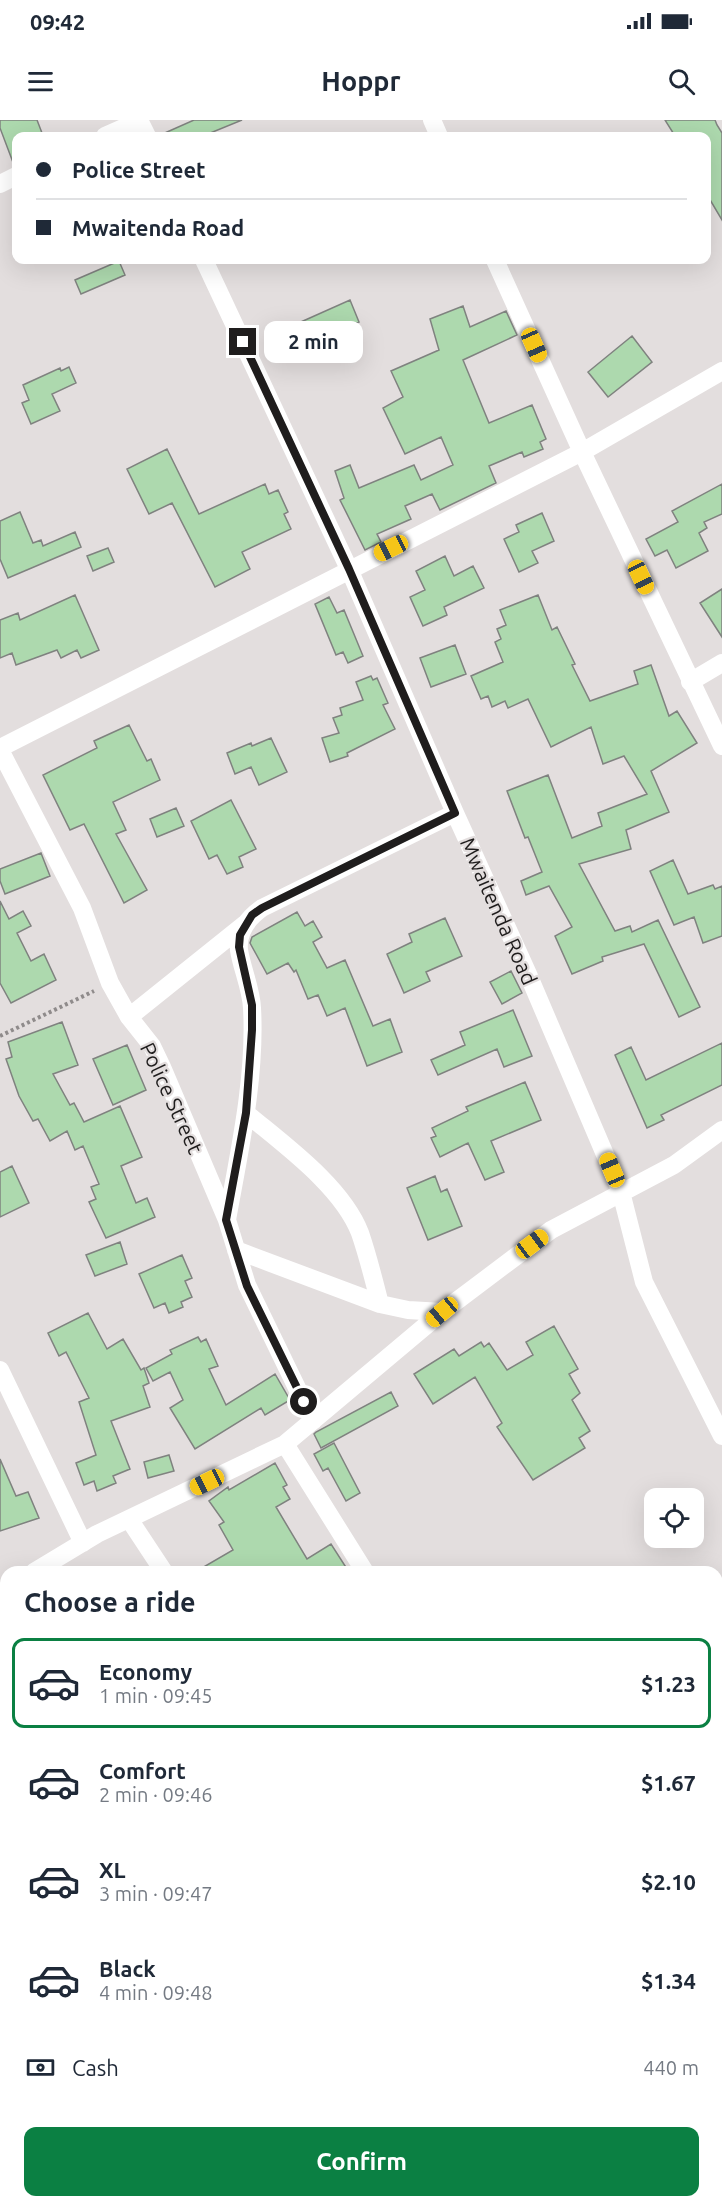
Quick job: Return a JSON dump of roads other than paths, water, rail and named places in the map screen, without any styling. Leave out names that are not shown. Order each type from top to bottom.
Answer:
[{"type":"street","points":[[114,132],[139,120]]},
{"type":"street","name":"Mwaitenda Road","points":[[206,264],[349,569],[528,974],[621,1192],[644,1282],[722,1436]]},
{"type":"street","points":[[497,264],[582,452],[722,746]]},
{"type":"street","points":[[0,749],[582,452],[722,371]]},
{"type":"street","points":[[690,682],[722,663]]},
{"type":"street","name":"Police Street","points":[[0,749],[82,908],[110,983],[129,1017],[152,1046],[162,1067],[226,1220],[247,1286],[313,1421]]},
{"type":"street","points":[[129,1017],[262,908],[455,813]]},
{"type":"street","points":[[226,1220],[246,1113],[252,1005],[239,947],[240,935],[245,924]]},
{"type":"street","points":[[246,1113],[306,1163],[343,1203],[359,1231],[380,1304]]},
{"type":"street","points":[[44,1566],[129,1519],[285,1444],[442,1312],[551,1230],[674,1165],[722,1130]]},
{"type":"street","points":[[236,1250],[380,1304],[408,1310],[442,1312]]},
{"type":"street","points":[[0,1370],[84,1543]]},
{"type":"street","points":[[285,1444],[361,1566]]},
{"type":"street","points":[[129,1519],[160,1566]]}]
